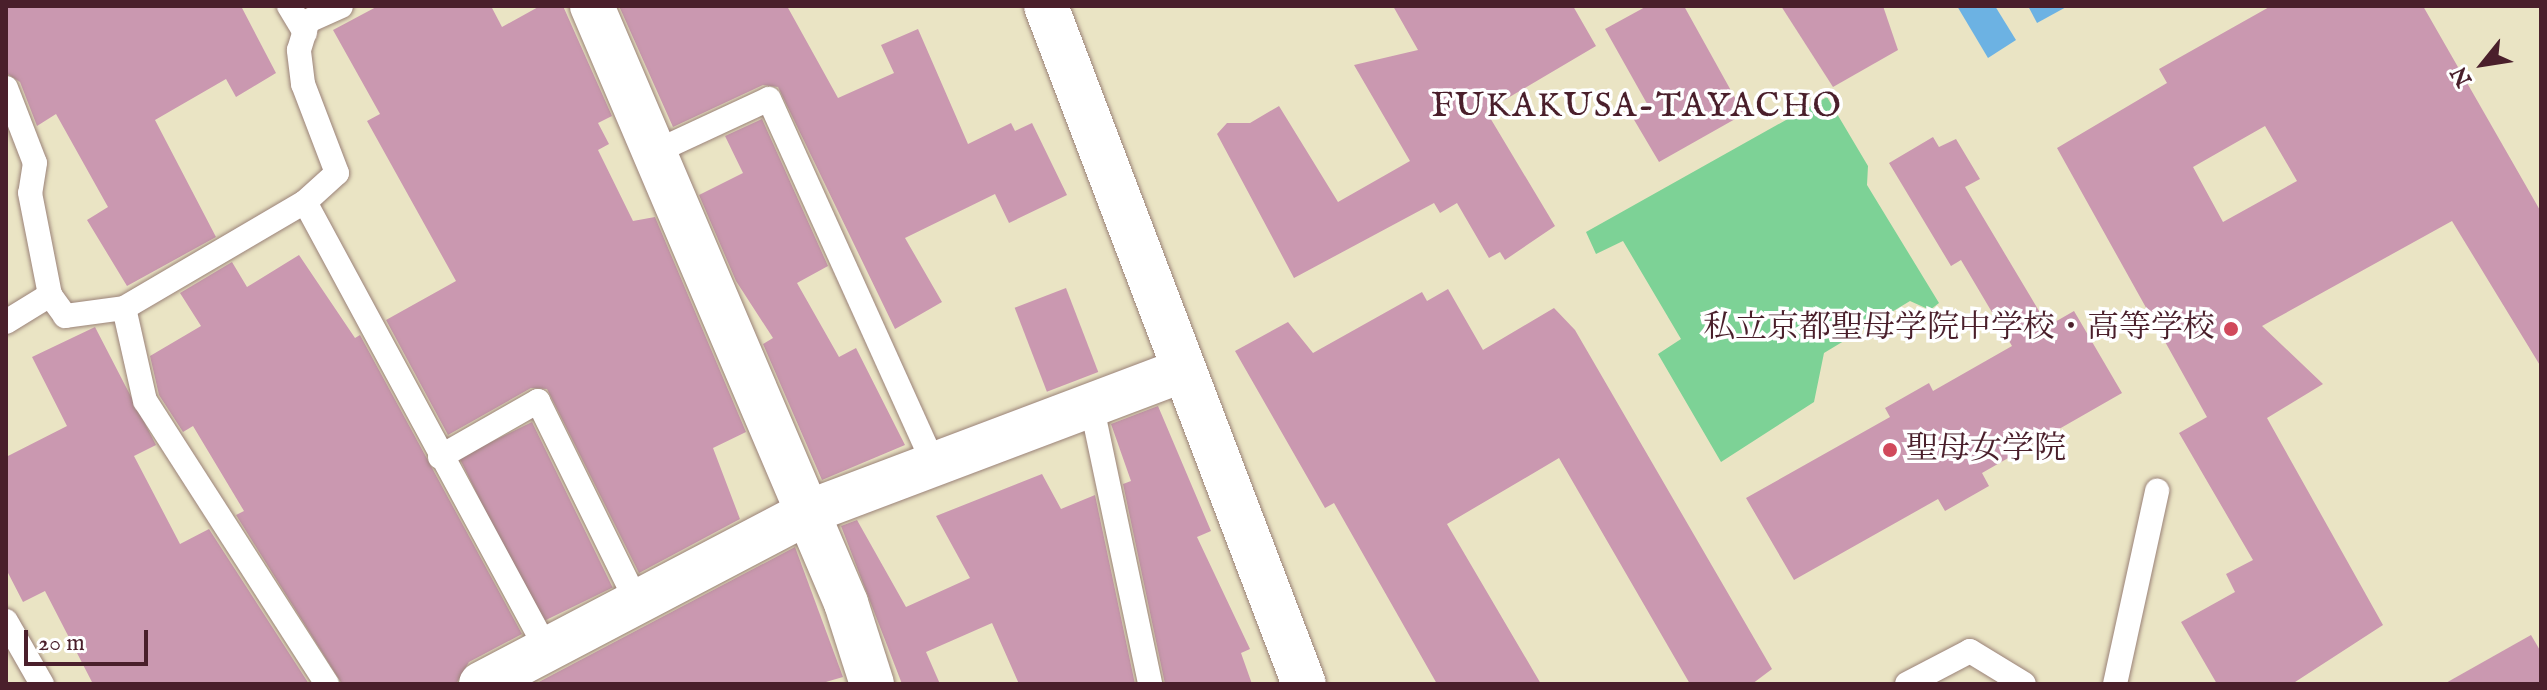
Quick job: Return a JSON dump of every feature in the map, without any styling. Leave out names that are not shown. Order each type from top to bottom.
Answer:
[{"type":"street","points":[[592,6],[657,151],[808,512],[872,684]]},
{"type":"street","points":[[1046,6],[1304,684]]},
{"type":"street","points":[[481,684],[635,598],[808,512],[933,462],[1183,370]]},
{"type":"lane","points":[[289,6],[305,33]]},
{"type":"lane","points":[[6,88],[35,163],[30,193],[50,295],[65,316],[124,308],[305,202],[337,173],[303,84],[308,21],[341,6]]},
{"type":"lane","points":[[657,151],[769,99],[933,462]]},
{"type":"lane","points":[[305,202],[440,457],[545,646]]},
{"type":"lane","points":[[6,322],[50,295]]},
{"type":"lane","points":[[124,308],[145,401],[327,684]]},
{"type":"lane","points":[[440,457],[538,401],[635,598]]},
{"type":"lane","points":[[1091,403],[1150,684]]},
{"type":"lane","points":[[2115,684],[2157,491]]},
{"type":"lane","points":[[6,621],[42,684]]},
{"type":"lane","points":[[1907,684],[1970,651],[2024,684]]},
{"type":"green space","points":[[1827,97],[1868,166],[1867,185],[1939,303],[1930,310],[1910,301],[1824,353],[1814,402],[1721,462],[1658,354],[1681,339],[1623,241],[1596,254],[1586,232]]},
{"type":"water","points":[[1957,6],[1995,6],[2016,40],[1988,58]]},
{"type":"water","points":[[2028,6],[2068,6],[2037,23]]},
{"type":"building","points":[[6,6],[241,6],[276,73],[236,97],[226,79],[155,120],[216,237],[127,286],[87,220],[108,207],[56,114],[37,126],[20,82],[6,73]]},
{"type":"building","points":[[378,6],[491,6],[502,27],[540,6],[563,6],[612,116],[598,123],[609,144],[598,150],[633,221],[655,217],[746,432],[713,448],[740,519],[639,573],[547,389],[531,388],[448,435],[386,320],[456,281],[367,121],[380,114],[333,30]]},
{"type":"building","points":[[619,6],[787,6],[838,98],[894,73],[881,45],[918,29],[968,144],[1011,123],[1015,131],[1032,123],[1067,195],[1009,223],[995,194],[905,238],[942,302],[895,329],[778,87],[763,85],[673,127]]},
{"type":"building","points":[[1393,6],[1573,6],[1596,46],[1486,111],[1555,226],[1505,260],[1500,252],[1489,258],[1457,203],[1440,213],[1434,203],[1294,278],[1217,134],[1227,123],[1250,123],[1279,106],[1338,202],[1410,161],[1354,65],[1418,50]]},
{"type":"building","points":[[1647,6],[1684,6],[1744,114],[1659,162],[1633,118],[1650,109],[1605,29]]},
{"type":"building","points":[[1781,6],[1883,6],[1898,50],[1833,87]]},
{"type":"building","points":[[2271,6],[2423,6],[2541,212],[2541,367],[2452,221],[2262,326],[2323,384],[2267,418],[2383,625],[2292,684],[2217,684],[2181,622],[2235,592],[2226,574],[2253,560],[2179,433],[2207,417],[2057,148],[2167,83],[2159,69]],"holes":[[[2265,126],[2297,181],[2223,222],[2193,167]]]},
{"type":"building","points":[[762,119],[828,266],[797,283],[839,357],[856,348],[905,445],[822,480],[763,344],[773,338],[736,281],[699,195],[743,173],[725,136]]},
{"type":"building","points":[[1933,137],[1939,147],[1956,139],[1980,179],[1965,187],[2048,326],[2074,311],[2122,393],[1982,473],[1989,486],[1945,511],[1938,499],[1794,580],[1746,498],[1890,417],[1885,408],[1929,383],[1933,391],[2012,346],[1961,260],[1951,266],[1889,163]]},
{"type":"building","points":[[299,255],[355,338],[360,335],[522,634],[469,662],[456,684],[342,684],[236,515],[244,511],[193,426],[183,432],[159,395],[150,356],[201,326],[180,293],[232,262],[247,287]]},
{"type":"building","points":[[1066,288],[1098,372],[1047,392],[1015,308]]},
{"type":"building","points":[[1448,289],[1483,350],[1554,308],[1575,330],[1772,669],[1752,684],[1690,684],[1559,458],[1447,524],[1541,684],[1437,684],[1334,503],[1325,508],[1235,351],[1288,322],[1313,353],[1422,292],[1427,301]]},
{"type":"building","points":[[95,327],[156,445],[134,456],[180,544],[209,529],[309,684],[93,684],[45,591],[23,602],[6,569],[6,457],[67,426],[32,357]]},
{"type":"building","points":[[1158,406],[1211,531],[1197,537],[1250,649],[1241,653],[1252,684],[1165,684],[1123,484],[1131,481],[1111,424]]},
{"type":"building","points":[[532,422],[613,587],[540,623],[459,458]]},
{"type":"building","points":[[1042,474],[1061,509],[1095,495],[1135,684],[1019,684],[992,623],[926,652],[940,684],[902,684],[841,526],[857,520],[906,607],[970,578],[936,516]]},
{"type":"building","points":[[795,547],[843,677],[819,684],[535,684]]},
{"type":"building","points":[[2531,635],[2541,652],[2541,684],[2444,684]]},
{"type":"place","name":"私立京都聖母学院中学校・高等学校","points":[[2231,329]]},
{"type":"place","name":"聖母女学院","points":[[1890,450]]},
{"type":"district","name":"FUKAKUSA-TAYACHO","points":[[1637,107]]}]
